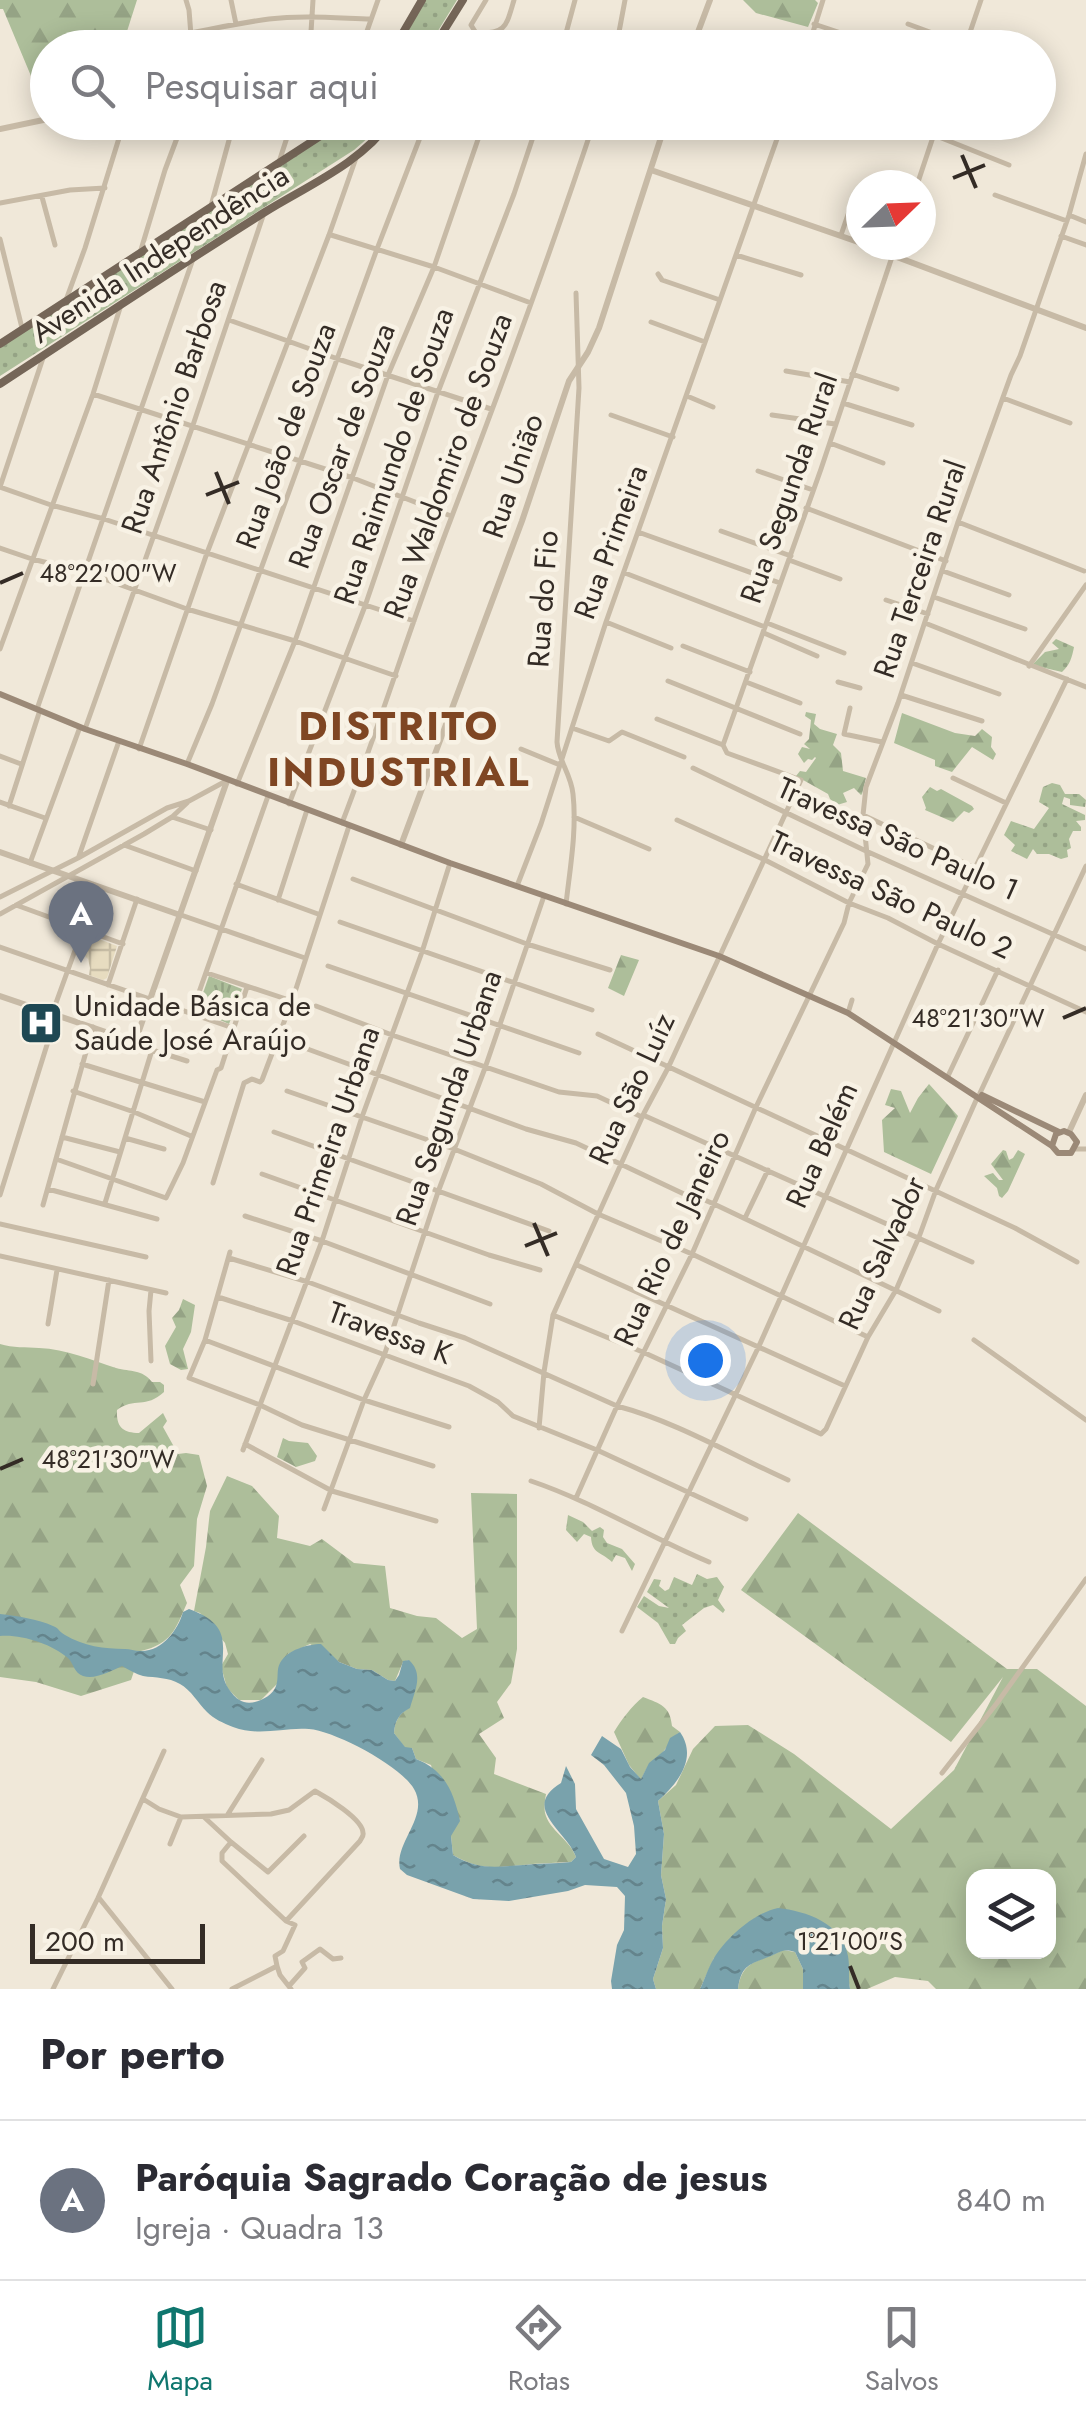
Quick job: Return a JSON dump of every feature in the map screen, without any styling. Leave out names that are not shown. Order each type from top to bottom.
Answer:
[{"type":"main road","points":[[404,30],[422,0]]},
{"type":"main road","points":[[444,30],[463,0]]},
{"type":"main road","name":"Avenida Independência","points":[[0,344],[314,140]]},
{"type":"main road","name":"Avenida Independência","points":[[0,384],[357,156],[375,140]]},
{"type":"main road","points":[[0,694],[450,863],[718,956],[848,1012],[979,1095],[1058,1153],[1066,1154],[1075,1146],[1064,1132],[979,1095]]},
{"type":"main road","points":[[1052,1146],[1053,1138],[1064,1132]]},
{"type":"street","points":[[186,0],[191,30]]},
{"type":"street","points":[[231,0],[236,24]]},
{"type":"street","points":[[312,30],[313,0]]},
{"type":"street","points":[[367,30],[378,0]]},
{"type":"street","points":[[474,30],[472,21],[486,0]]},
{"type":"street","points":[[502,30],[514,0]]},
{"type":"street","points":[[566,30],[574,0]]},
{"type":"street","points":[[619,30],[625,0]]},
{"type":"street","points":[[699,30],[710,0]]},
{"type":"street","points":[[812,30],[823,0]]},
{"type":"street","points":[[971,30],[981,0]]},
{"type":"street","points":[[202,30],[273,18],[371,19]]},
{"type":"street","points":[[814,24],[832,30]]},
{"type":"street","points":[[908,24],[924,30]]},
{"type":"street","points":[[0,129],[30,123]]},
{"type":"street","points":[[66,301],[119,140]]},
{"type":"street","points":[[139,254],[176,140]]},
{"type":"street","points":[[211,207],[229,140]]},
{"type":"street","points":[[279,162],[286,140]]},
{"type":"street","name":"Rua João de Souza","points":[[187,764],[419,140]]},
{"type":"street","name":"Rua Oscar de Souza","points":[[237,784],[295,641],[388,375],[434,268],[478,140]]},
{"type":"street","name":"Rua Raimundo de Souza","points":[[289,804],[365,606],[438,392],[532,140]]},
{"type":"street","name":"Rua Waldomiro de Souza","points":[[213,1183],[244,1083],[262,1080],[292,1000],[345,824],[414,621],[588,140]]},
{"type":"street","name":"Rua União","points":[[401,844],[522,521],[569,381],[599,328],[660,140]]},
{"type":"street","name":"Rua Primeira","points":[[517,886],[776,140]]},
{"type":"street","points":[[922,170],[933,140]]},
{"type":"street","points":[[944,140],[1009,165]]},
{"type":"street","name":"Rua Terceira Rural","points":[[808,996],[868,864],[863,815],[866,787],[1068,218],[1086,154]]},
{"type":"street","points":[[140,748],[207,554],[357,156]]},
{"type":"street","points":[[651,170],[846,239]]},
{"type":"street","points":[[1077,185],[1086,188]]},
{"type":"street","points":[[0,203],[105,188]]},
{"type":"street","points":[[995,194],[1086,222]]},
{"type":"street","points":[[42,197],[55,245]]},
{"type":"street","name":"Rua Antônio Barbosa","points":[[30,863],[154,536],[264,212]]},
{"type":"street","points":[[843,238],[846,226]]},
{"type":"street","points":[[330,235],[531,304]]},
{"type":"street","points":[[1061,236],[1086,246]]},
{"type":"street","points":[[0,239],[22,330]]},
{"type":"street","points":[[736,255],[800,275]]},
{"type":"street","points":[[9,806],[139,411],[194,259]]},
{"type":"street","name":"Rua Segunda Rural","points":[[722,745],[892,260]]},
{"type":"street","points":[[904,260],[1086,328]]},
{"type":"street","points":[[658,274],[662,280],[720,300]]},
{"type":"street","name":"Rua do Fio","points":[[566,904],[574,818],[568,769],[561,762],[556,742],[579,388],[576,293]]},
{"type":"street","points":[[0,649],[121,306]]},
{"type":"street","points":[[229,320],[492,409]]},
{"type":"street","points":[[651,322],[705,342]]},
{"type":"street","points":[[44,355],[0,487],[414,621]]},
{"type":"street","points":[[786,371],[850,382]]},
{"type":"street","points":[[852,374],[897,389]]},
{"type":"street","points":[[92,394],[353,478],[452,516]]},
{"type":"street","points":[[687,396],[714,407]]},
{"type":"street","points":[[1003,398],[1070,423]]},
{"type":"street","points":[[843,402],[912,425]]},
{"type":"street","points":[[772,414],[835,424]]},
{"type":"street","points":[[610,415],[673,437]]},
{"type":"street","points":[[830,443],[883,463]]},
{"type":"street","points":[[758,471],[813,490]]},
{"type":"street","points":[[806,508],[946,561]]},
{"type":"street","points":[[958,522],[1084,572]]},
{"type":"street","points":[[722,531],[840,579]]},
{"type":"street","points":[[638,532],[780,583]]},
{"type":"street","points":[[0,548],[85,572],[396,676]]},
{"type":"street","points":[[942,572],[1008,595]]},
{"type":"street","points":[[625,573],[765,628],[844,653]]},
{"type":"street","points":[[1029,666],[1086,585]]},
{"type":"street","points":[[933,597],[1025,629]]},
{"type":"street","points":[[886,600],[928,614]]},
{"type":"street","points":[[606,622],[671,648]]},
{"type":"street","points":[[925,623],[1086,687]]},
{"type":"street","points":[[765,628],[818,656]]},
{"type":"street","points":[[683,646],[750,672]]},
{"type":"street","points":[[912,663],[999,694]]},
{"type":"street","name":"Rua Belém","points":[[622,1631],[758,1346],[938,944],[1067,679]]},
{"type":"street","points":[[668,681],[800,734]]},
{"type":"street","points":[[746,682],[800,703]]},
{"type":"street","points":[[838,682],[860,688]]},
{"type":"street","points":[[901,696],[982,721]]},
{"type":"street","points":[[850,708],[844,734],[882,742]]},
{"type":"street","points":[[658,719],[722,745]]},
{"type":"street","points":[[571,728],[609,740],[622,732],[684,757]]},
{"type":"street","points":[[78,858],[119,741]]},
{"type":"street","name":"Rua São Luíz","points":[[538,1428],[554,1315],[642,1116],[801,780],[727,753],[722,745]]},
{"type":"street","points":[[520,749],[561,762]]},
{"type":"street","points":[[0,756],[21,764]]},
{"type":"street","name":"Travessa São Paulo 1","points":[[693,768],[866,852],[1086,949]]},
{"type":"street","points":[[952,778],[1006,803]]},
{"type":"street","points":[[0,897],[167,808],[190,801],[227,781]]},
{"type":"street","points":[[135,1042],[227,781]]},
{"type":"street","points":[[192,1014],[268,796]]},
{"type":"street","points":[[0,914],[172,817],[190,801]]},
{"type":"street","points":[[0,802],[45,818]]},
{"type":"street","points":[[278,900],[308,810]]},
{"type":"street","points":[[863,815],[975,868]]},
{"type":"street","points":[[172,817],[211,830]]},
{"type":"street","points":[[574,818],[648,849]]},
{"type":"street","name":"Travessa São Paulo 2","points":[[677,820],[1086,1012]]},
{"type":"street","points":[[124,844],[196,871]]},
{"type":"street","points":[[0,852],[305,958]]},
{"type":"street","name":"Rua Primeira Urbana","points":[[332,1491],[244,1447],[308,1282],[450,863]]},
{"type":"street","name":"Rua Salvador","points":[[734,1395],[821,1434],[826,1429],[868,1337],[896,1290],[936,1190],[1086,866]]},
{"type":"street","points":[[353,879],[527,944],[610,970]]},
{"type":"street","points":[[236,884],[318,914]]},
{"type":"street","name":"Rua Segunda Urbana","points":[[324,1510],[384,1356],[544,896]]},
{"type":"street","points":[[108,986],[138,899]]},
{"type":"street","points":[[16,905],[123,944]]},
{"type":"street","points":[[340,922],[592,1010]]},
{"type":"street","points":[[0,1193],[82,930]]},
{"type":"street","points":[[0,947],[235,1028]]},
{"type":"street","points":[[328,966],[579,1054]]},
{"type":"street","points":[[948,1076],[998,970]]},
{"type":"street","points":[[207,973],[292,1000]]},
{"type":"street","points":[[56,1159],[166,1198],[235,1028],[247,987]]},
{"type":"street","points":[[0,996],[187,1061]]},
{"type":"street","name":"Rua Rio de Janeiro","points":[[576,1498],[808,996]]},
{"type":"street","points":[[848,1012],[852,1000]]},
{"type":"street","points":[[316,1006],[559,1092],[597,1096],[972,1262]]},
{"type":"street","points":[[43,1206],[92,1027]]},
{"type":"street","points":[[598,1034],[936,1190],[1077,1262]]},
{"type":"street","points":[[302,1048],[576,1143],[939,1310]]},
{"type":"street","points":[[105,1203],[152,1050]]},
{"type":"street","points":[[82,1064],[205,1102]]},
{"type":"street","points":[[287,1090],[541,1184],[598,1214],[868,1337]]},
{"type":"street","points":[[73,1092],[192,1136]]},
{"type":"street","points":[[1064,1132],[1086,1094]]},
{"type":"street","points":[[274,1132],[549,1231]]},
{"type":"street","points":[[62,1137],[120,1152]]},
{"type":"street","points":[[125,1138],[164,1150]]},
{"type":"street","points":[[1075,1146],[1086,1146]]},
{"type":"street","points":[[745,1218],[768,1170]]},
{"type":"street","points":[[262,1174],[540,1270]]},
{"type":"street","points":[[48,1188],[157,1220]]},
{"type":"street","points":[[245,1216],[322,1240],[490,1304]]},
{"type":"street","points":[[0,1224],[146,1257]]},
{"type":"street","points":[[433,1466],[302,1425],[260,1404],[190,1378],[230,1254],[466,1338],[617,1406],[639,1411],[788,1480]]},
{"type":"street","points":[[0,1256],[166,1293]]},
{"type":"street","points":[[577,1265],[845,1386]]},
{"type":"street","points":[[48,1324],[57,1270]]},
{"type":"street","points":[[93,1384],[110,1280]]},
{"type":"street","points":[[150,1290],[151,1361]]},
{"type":"street","name":"Travessa K","points":[[218,1297],[470,1386],[513,1416],[746,1519]]},
{"type":"street","points":[[554,1315],[734,1395]]},
{"type":"street","points":[[205,1340],[364,1400],[449,1427]]},
{"type":"street","points":[[974,1340],[1086,1420]]},
{"type":"street","points":[[531,1481],[576,1498],[708,1562]]},
{"type":"street","points":[[332,1491],[436,1521]]},
{"type":"street","points":[[942,1774],[1086,1579]]},
{"type":"street","points":[[53,1989],[164,1750]]},
{"type":"street","points":[[228,1814],[262,1760]]},
{"type":"street","points":[[142,1799],[182,1817],[204,1817],[280,1813],[315,1791],[355,1818],[364,1834],[360,1841],[286,1921]]},
{"type":"street","points":[[170,1844],[182,1817]]},
{"type":"street","points":[[204,1817],[268,1872],[304,1836]]},
{"type":"street","points":[[231,1842],[222,1853],[222,1860],[295,1926],[283,1950],[275,1956],[280,1975],[290,1988],[305,1968],[302,1962],[320,1950],[333,1959],[341,1958]]},
{"type":"street","points":[[98,1898],[172,1989]]},
{"type":"street","points":[[232,1989],[277,1966]]},
{"type":"green space","points":[[0,0],[137,0],[127,30],[30,30],[30,74],[0,9]]},
{"type":"green space","points":[[425,0],[457,0],[438,30],[407,30]]},
{"type":"green space","points":[[743,0],[818,3],[808,27],[756,13]]},
{"type":"green space","points":[[318,140],[366,140],[0,376],[0,347]]},
{"type":"green space","points":[[1056,639],[1074,647],[1065,669],[1062,672],[1032,665],[1045,652],[1059,649],[1052,643]]},
{"type":"green space","points":[[806,712],[816,714],[814,724],[820,729],[837,734],[833,745],[841,753],[843,771],[866,778],[861,795],[854,788],[843,793],[847,802],[837,805],[828,794],[796,776],[800,771],[806,772],[816,758],[804,763],[798,754],[802,747],[810,749],[804,744],[809,739],[811,720]]},
{"type":"green space","points":[[902,713],[955,733],[975,736],[982,729],[992,737],[991,747],[996,754],[993,760],[972,747],[952,772],[935,766],[935,760],[894,743]]},
{"type":"green space","points":[[1060,785],[1065,794],[1079,794],[1086,800],[1085,807],[1070,805],[1070,799],[1064,797],[1062,804],[1085,815],[1085,820],[1076,821],[1081,831],[1073,831],[1069,839],[1068,857],[1037,854],[1033,849],[1027,859],[1011,851],[1015,845],[1004,835],[1011,821],[1034,829],[1049,808],[1039,802],[1043,787]]},
{"type":"green space","points":[[930,787],[941,789],[974,809],[964,811],[953,822],[925,810],[922,797]]},
{"type":"green space","points":[[621,955],[639,960],[624,996],[608,988]]},
{"type":"green space","points":[[209,976],[242,989],[229,1024],[197,1010]]},
{"type":"green space","points":[[929,1084],[958,1116],[931,1174],[884,1152],[882,1120],[895,1108],[885,1105],[891,1089],[901,1091],[910,1113]]},
{"type":"green space","points":[[1003,1150],[1009,1160],[1018,1150],[1025,1154],[1002,1198],[984,1176],[993,1173],[1003,1180],[991,1164]]},
{"type":"green space","points":[[183,1299],[195,1305],[191,1332],[183,1349],[188,1369],[181,1370],[170,1364],[165,1346],[176,1327],[172,1318]]},
{"type":"green space","points":[[0,1344],[69,1353],[160,1382],[164,1392],[158,1397],[117,1410],[119,1425],[139,1433],[163,1413],[167,1421],[163,1427],[178,1454],[199,1455],[207,1486],[197,1519],[194,1566],[180,1585],[187,1603],[176,1627],[160,1644],[141,1651],[131,1680],[81,1696],[36,1682],[0,1677]]},
{"type":"green space","points":[[283,1438],[308,1443],[317,1456],[315,1461],[296,1467],[277,1457]]},
{"type":"green space","points":[[227,1476],[252,1486],[279,1516],[277,1538],[310,1546],[322,1539],[354,1563],[385,1566],[390,1608],[436,1618],[462,1638],[477,1629],[471,1493],[517,1494],[517,1649],[511,1683],[497,1702],[504,1718],[479,1734],[496,1758],[494,1774],[546,1794],[545,1813],[573,1851],[576,1857],[571,1862],[487,1867],[453,1855],[431,1765],[416,1759],[412,1748],[405,1748],[394,1733],[398,1718],[410,1707],[409,1660],[403,1662],[395,1681],[388,1680],[372,1670],[339,1662],[310,1644],[288,1654],[277,1684],[261,1700],[239,1700],[227,1688],[221,1666],[228,1654],[225,1643],[194,1611],[210,1511]]},
{"type":"green space","points":[[798,1513],[1007,1669],[1037,1669],[1086,1706],[1086,1989],[936,1989],[928,1981],[895,1977],[867,1989],[850,1989],[842,1941],[714,1958],[700,1989],[656,1989],[653,1979],[663,1948],[666,1899],[661,1875],[664,1834],[658,1801],[676,1785],[693,1749],[715,1726],[748,1725],[794,1754],[891,1829],[954,1770],[1003,1677],[951,1742],[741,1590]]},
{"type":"green space","points":[[568,1515],[592,1531],[600,1527],[604,1530],[607,1543],[622,1549],[635,1564],[632,1571],[625,1558],[616,1555],[612,1562],[597,1552],[591,1537],[584,1534],[577,1542],[566,1530]]},
{"type":"green space","points":[[697,1574],[707,1579],[717,1577],[724,1587],[718,1600],[725,1610],[723,1613],[713,1605],[704,1608],[682,1625],[686,1631],[675,1644],[670,1644],[658,1623],[637,1607],[644,1596],[669,1608],[647,1592],[654,1579],[661,1580],[659,1586],[665,1591],[674,1577],[692,1585]]},
{"type":"green space","points":[[643,1697],[664,1707],[672,1726],[680,1732],[648,1766],[641,1780],[629,1765],[614,1732]]},
{"type":"green space","points":[[783,1950],[795,1952],[803,1969],[803,1989],[738,1989],[748,1967]]},
{"type":"shaded area","points":[[83,933],[117,946],[103,980],[89,975],[88,959],[78,949]]},
{"type":"water","points":[[189,1609],[207,1617],[217,1627],[222,1637],[225,1681],[238,1699],[248,1703],[271,1694],[280,1663],[304,1647],[321,1644],[339,1662],[372,1670],[395,1681],[403,1661],[409,1660],[416,1671],[416,1689],[410,1708],[395,1724],[394,1733],[405,1747],[412,1748],[416,1759],[434,1769],[447,1784],[460,1821],[451,1836],[453,1855],[479,1865],[565,1863],[576,1857],[545,1811],[545,1801],[561,1783],[566,1766],[575,1784],[576,1809],[604,1859],[628,1867],[636,1854],[626,1793],[591,1755],[602,1736],[621,1749],[641,1779],[649,1763],[680,1732],[687,1751],[686,1761],[678,1778],[658,1801],[664,1834],[661,1875],[666,1899],[663,1948],[653,1979],[656,1989],[612,1989],[617,1945],[624,1930],[625,1896],[617,1887],[585,1885],[509,1901],[473,1899],[407,1875],[400,1869],[400,1859],[418,1810],[418,1799],[407,1780],[366,1751],[309,1729],[262,1732],[233,1727],[219,1721],[175,1682],[143,1676],[122,1666],[98,1676],[83,1676],[54,1648],[27,1638],[0,1636],[0,1614],[47,1624],[87,1644],[148,1650],[168,1639],[183,1612]]},
{"type":"water","points":[[778,1908],[800,1912],[831,1927],[848,1956],[850,1989],[803,1989],[803,1969],[795,1952],[785,1951],[748,1966],[738,1989],[700,1989],[726,1942],[751,1920]]},
{"type":"place","name":"Paróquia Sagrado Coração de jesus","points":[[81,963]]},
{"type":"place","name":"Unidade Básica de Saúde José Araújo","points":[[41,1023]]},
{"type":"district","name":"DISTRITO INDUSTRIAL","points":[[399,749]]}]
